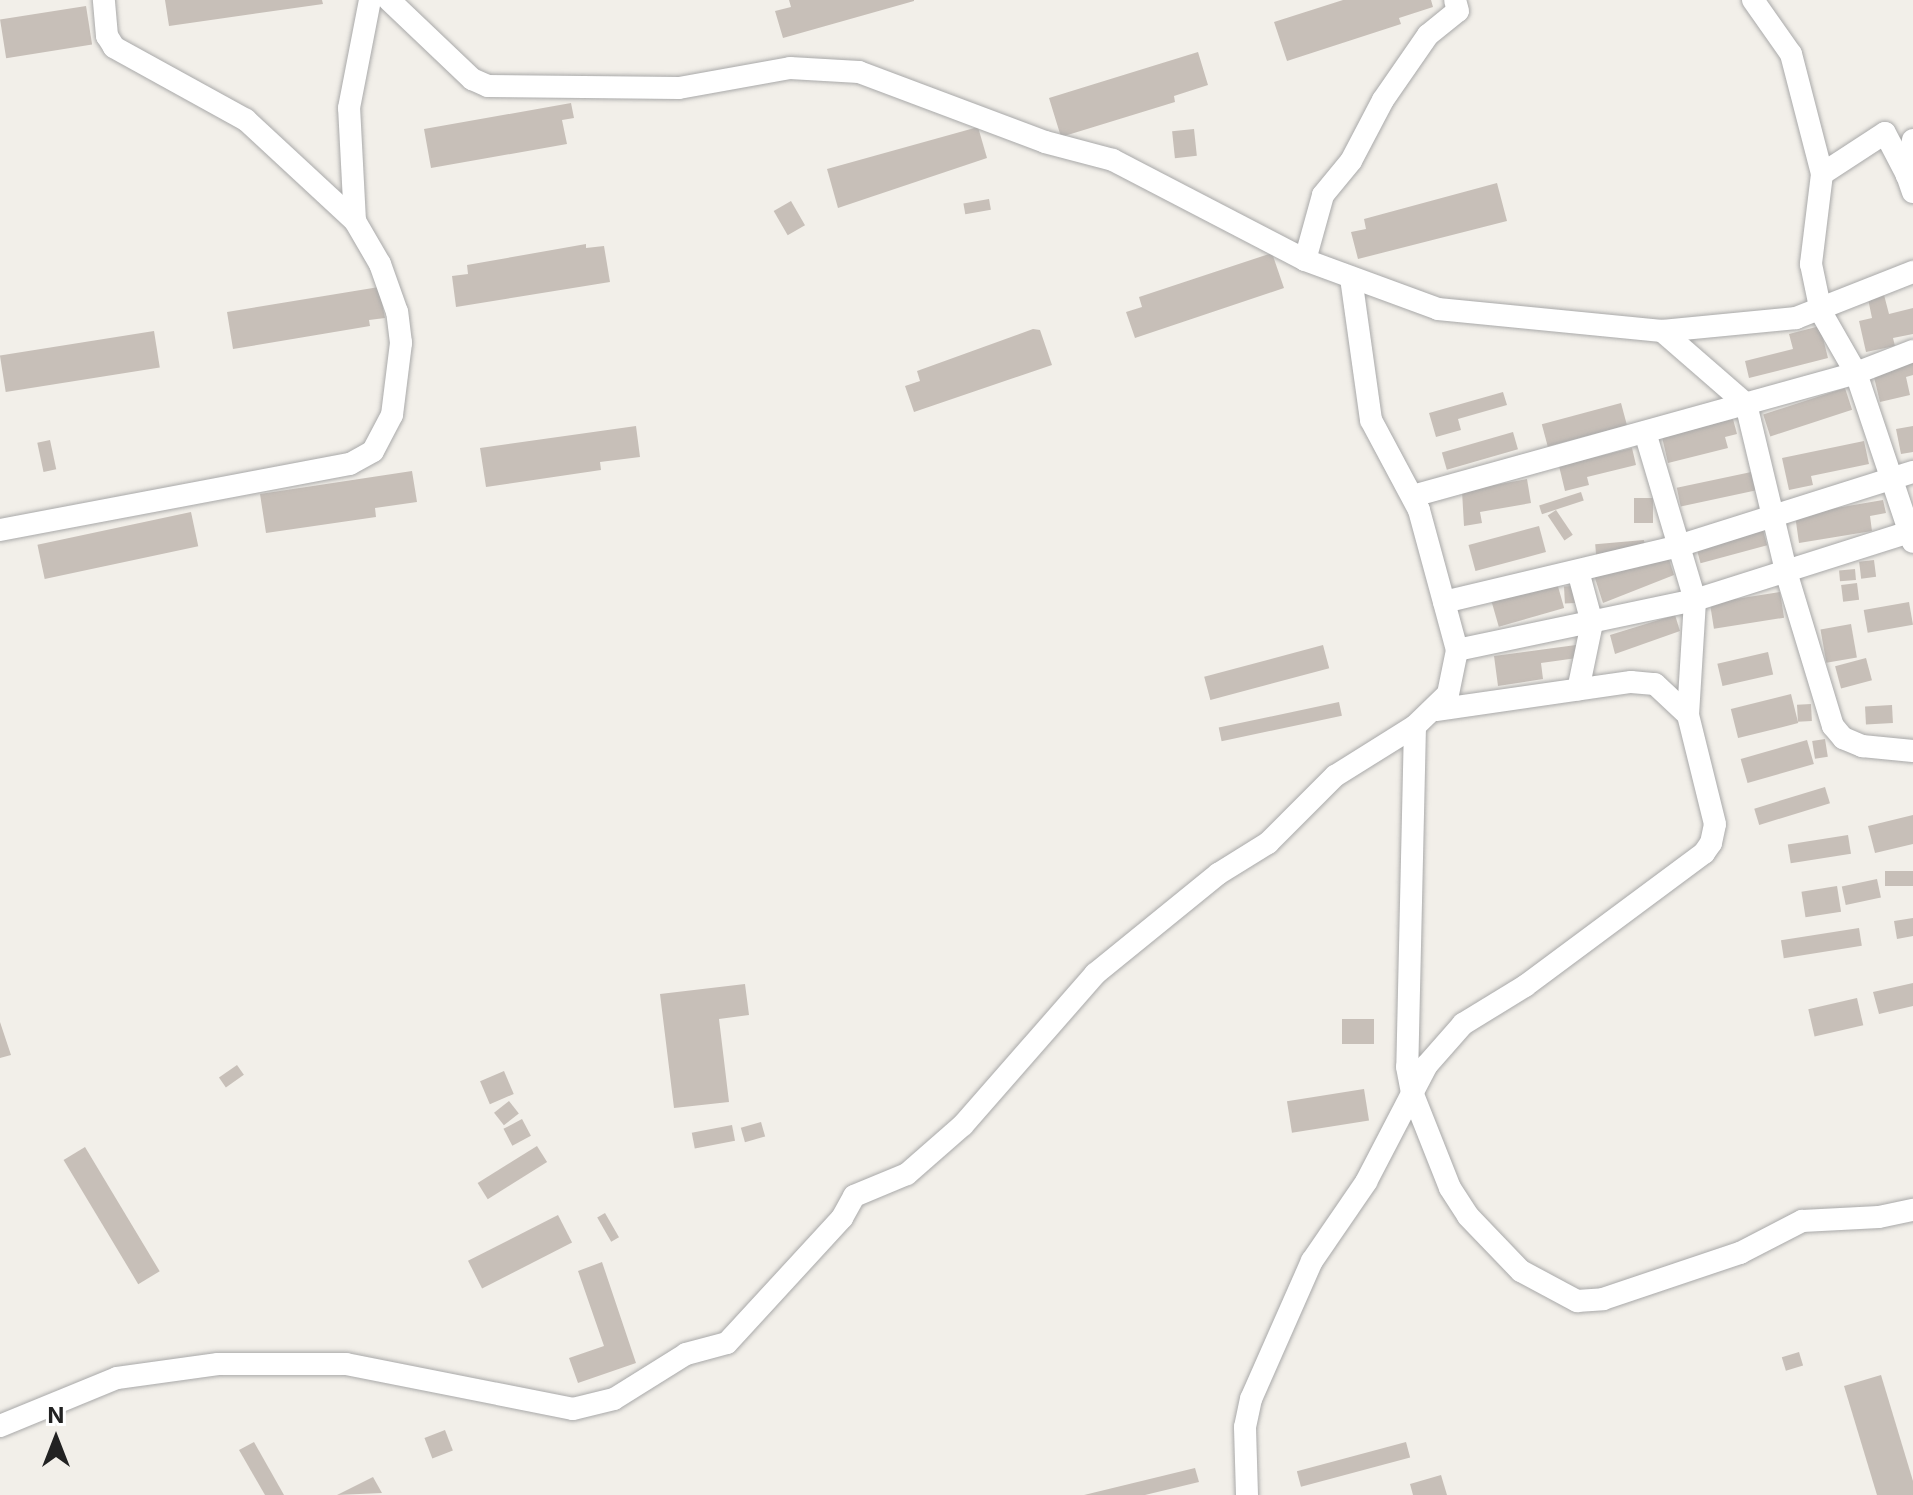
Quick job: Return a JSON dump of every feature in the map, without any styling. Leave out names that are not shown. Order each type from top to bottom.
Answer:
[{"type":"street","points":[[0,530],[316,473],[373,451],[392,415],[401,343],[389,286],[355,221],[246,120],[114,47],[107,36],[104,0]]},
{"type":"street","points":[[355,221],[349,108],[370,0]]},
{"type":"street","points":[[389,0],[472,79],[488,86],[679,88],[790,68],[859,72],[1045,142],[1113,160],[1305,260],[1438,309],[1662,331],[1821,312],[1913,272]]},
{"type":"street","points":[[1305,260],[1323,195],[1351,161],[1383,100],[1428,35],[1458,11],[1455,0]]},
{"type":"street","points":[[1753,0],[1791,54],[1822,174],[1811,264],[1821,312],[1856,373],[1903,475],[1913,542]]},
{"type":"street","points":[[1822,174],[1885,133],[1910,183]]},
{"type":"street","points":[[1910,183],[1913,140]]},
{"type":"street","points":[[0,1426],[117,1378],[218,1364],[346,1364],[573,1409],[614,1399],[674,1360],[727,1343],[842,1218],[854,1196],[907,1174],[963,1125],[1095,974],[1218,874],[1268,843],[1335,776],[1415,726],[1436,710],[1448,694],[1457,650],[1413,496],[1371,420],[1351,278]]},
{"type":"street","points":[[1708,368],[1719,325]]},
{"type":"street","points":[[1662,331],[1708,368],[1716,383],[1746,404],[1787,575],[1833,726],[1843,738],[1862,746],[1913,751]]},
{"type":"street","points":[[1413,496],[1856,373],[1913,351]]},
{"type":"street","points":[[1247,1495],[1245,1427],[1251,1399],[1308,1269],[1366,1182],[1412,1092],[1449,1035],[1525,986],[1704,853],[1715,824],[1688,715],[1695,600],[1675,547],[1645,432]]},
{"type":"street","points":[[1444,602],[1675,547],[1903,475]]},
{"type":"street","points":[[1457,650],[1695,600],[1787,575],[1912,532]]},
{"type":"street","points":[[1578,571],[1592,623],[1578,690]]},
{"type":"street","points":[[1436,710],[1578,690],[1655,684],[1688,715]]},
{"type":"street","points":[[1415,726],[1407,1067],[1426,1138],[1468,1216],[1521,1271],[1577,1301],[1642,1289],[1740,1253],[1802,1221],[1879,1217],[1913,1210]]},
{"type":"building","points":[[165,0],[322,0],[323,4],[169,26]]},
{"type":"building","points":[[789,0],[914,1],[783,38],[775,11],[791,7]]},
{"type":"building","points":[[1343,0],[1431,0],[1433,7],[1399,18],[1401,24],[1287,61],[1274,22]]},
{"type":"building","points":[[86,6],[92,45],[6,58],[0,20]]},
{"type":"building","points":[[1198,52],[1208,85],[1174,96],[1175,102],[1061,137],[1049,98]]},
{"type":"building","points":[[571,103],[574,118],[562,120],[567,144],[431,168],[424,129]]},
{"type":"building","points":[[978,127],[987,158],[838,208],[827,169]]},
{"type":"building","points":[[1194,129],[1197,156],[1175,158],[1172,131]]},
{"type":"building","points":[[1497,183],[1507,221],[1358,259],[1351,232],[1366,229],[1364,219]]},
{"type":"building","points":[[989,199],[991,210],[965,214],[963,204]]},
{"type":"building","points":[[791,201],[805,225],[788,235],[774,211]]},
{"type":"building","points":[[586,244],[586,248],[604,246],[610,282],[456,307],[452,276],[468,274],[467,265]]},
{"type":"building","points":[[1272,253],[1284,288],[1135,338],[1126,312],[1142,307],[1139,297]]},
{"type":"building","points":[[379,287],[385,318],[369,320],[370,326],[233,349],[227,312]]},
{"type":"building","points":[[1883,291],[1889,314],[1913,308],[1913,334],[1893,338],[1895,346],[1866,352],[1859,321],[1872,318],[1867,294]]},
{"type":"building","points":[[1820,326],[1828,358],[1749,378],[1745,361],[1793,349],[1789,334]]},
{"type":"building","points":[[1033,329],[1040,330],[1052,365],[914,412],[905,386],[920,381],[917,371]]},
{"type":"building","points":[[154,331],[160,368],[6,392],[0,355]]},
{"type":"building","points":[[1913,360],[1913,375],[1906,377],[1910,395],[1880,402],[1872,369]]},
{"type":"building","points":[[1845,388],[1852,410],[1770,436],[1763,415]]},
{"type":"building","points":[[1503,392],[1507,405],[1458,419],[1461,430],[1436,437],[1429,413]]},
{"type":"building","points":[[1621,403],[1627,425],[1548,446],[1542,424]]},
{"type":"building","points":[[1733,419],[1737,434],[1725,437],[1728,448],[1668,463],[1662,437]]},
{"type":"building","points":[[636,426],[640,457],[600,462],[601,470],[486,487],[480,448]]},
{"type":"building","points":[[1913,426],[1913,452],[1901,454],[1896,429]]},
{"type":"building","points":[[1513,432],[1518,449],[1447,470],[1442,452]]},
{"type":"building","points":[[50,440],[56,469],[44,472],[37,443]]},
{"type":"building","points":[[1864,441],[1869,464],[1811,476],[1813,485],[1789,490],[1782,458]]},
{"type":"building","points":[[1632,448],[1636,465],[1587,477],[1589,485],[1565,491],[1559,466]]},
{"type":"building","points":[[412,471],[417,502],[375,508],[376,517],[266,533],[260,494]]},
{"type":"building","points":[[1756,471],[1760,490],[1681,506],[1677,488]]},
{"type":"building","points":[[1527,479],[1531,503],[1480,512],[1482,523],[1464,526],[1462,491]]},
{"type":"building","points":[[1581,492],[1584,501],[1542,514],[1539,506]]},
{"type":"building","points":[[1634,498],[1653,498],[1653,523],[1634,523]]},
{"type":"building","points":[[1883,500],[1886,513],[1870,516],[1872,531],[1799,543],[1795,515]]},
{"type":"building","points":[[1556,510],[1573,535],[1564,540],[1548,516]]},
{"type":"building","points":[[191,512],[198,546],[45,579],[37,545]]},
{"type":"building","points":[[1539,526],[1546,552],[1475,571],[1468,545]]},
{"type":"building","points":[[1762,526],[1767,545],[1701,563],[1695,544]]},
{"type":"building","points":[[1644,540],[1645,551],[1596,555],[1595,544]]},
{"type":"building","points":[[1667,553],[1674,575],[1603,603],[1594,575]]},
{"type":"building","points":[[1874,560],[1876,577],[1861,579],[1859,562]]},
{"type":"building","points":[[1855,569],[1856,580],[1840,581],[1839,570]]},
{"type":"building","points":[[1557,583],[1564,608],[1499,627],[1492,602]]},
{"type":"building","points":[[1857,583],[1859,600],[1843,602],[1841,585]]},
{"type":"building","points":[[1574,586],[1575,603],[1565,604],[1564,587]]},
{"type":"building","points":[[1780,592],[1784,618],[1714,629],[1710,603]]},
{"type":"building","points":[[1909,602],[1913,625],[1868,633],[1864,610]]},
{"type":"building","points":[[1675,615],[1680,631],[1615,654],[1610,635]]},
{"type":"building","points":[[1851,624],[1857,657],[1826,663],[1820,629]]},
{"type":"building","points":[[1323,645],[1329,668],[1210,700],[1204,677]]},
{"type":"building","points":[[1576,645],[1577,658],[1541,663],[1543,679],[1498,686],[1494,656]]},
{"type":"building","points":[[1768,652],[1773,674],[1723,686],[1717,664]]},
{"type":"building","points":[[1866,658],[1872,680],[1841,688],[1835,666]]},
{"type":"building","points":[[1791,694],[1798,723],[1738,738],[1731,709]]},
{"type":"building","points":[[1339,702],[1342,716],[1222,741],[1219,728]]},
{"type":"building","points":[[1811,704],[1812,721],[1798,722],[1797,705]]},
{"type":"building","points":[[1892,705],[1893,723],[1866,724],[1865,706]]},
{"type":"building","points":[[1825,739],[1828,757],[1815,759],[1812,741]]},
{"type":"building","points":[[1807,740],[1814,764],[1748,783],[1741,759]]},
{"type":"building","points":[[1825,787],[1830,803],[1759,825],[1754,809]]},
{"type":"building","points":[[1913,815],[1913,844],[1875,853],[1868,826]]},
{"type":"building","points":[[1848,835],[1851,854],[1791,863],[1788,845]]},
{"type":"building","points":[[1885,871],[1913,871],[1913,886],[1885,886]]},
{"type":"building","points":[[1877,879],[1881,898],[1846,905],[1842,886]]},
{"type":"building","points":[[1837,886],[1841,912],[1806,917],[1801,892]]},
{"type":"building","points":[[1913,918],[1913,936],[1897,939],[1894,921]]},
{"type":"building","points":[[1859,928],[1862,946],[1784,958],[1781,940]]},
{"type":"building","points":[[1913,983],[1913,1006],[1879,1014],[1873,992]]},
{"type":"building","points":[[745,984],[749,1015],[719,1019],[729,1102],[674,1108],[660,994]]},
{"type":"building","points":[[1857,998],[1863,1025],[1815,1037],[1808,1009]]},
{"type":"building","points":[[1342,1019],[1374,1019],[1374,1044],[1342,1044]]},
{"type":"building","points":[[0,1022],[11,1055],[0,1058]]},
{"type":"building","points":[[237,1065],[244,1075],[226,1087],[219,1078]]},
{"type":"building","points":[[504,1071],[514,1094],[490,1104],[480,1081]]},
{"type":"building","points":[[1364,1089],[1369,1121],[1292,1133],[1287,1101]]},
{"type":"building","points":[[509,1101],[519,1114],[504,1125],[494,1113]]},
{"type":"building","points":[[522,1119],[531,1136],[512,1146],[503,1129]]},
{"type":"building","points":[[761,1122],[765,1136],[745,1142],[741,1128]]},
{"type":"building","points":[[732,1125],[735,1141],[695,1149],[692,1133]]},
{"type":"building","points":[[537,1146],[547,1162],[488,1199],[478,1183]]},
{"type":"building","points":[[85,1147],[160,1271],[138,1284],[64,1160]]},
{"type":"building","points":[[605,1213],[619,1237],[611,1242],[597,1218]]},
{"type":"building","points":[[558,1215],[572,1243],[482,1288],[468,1261]]},
{"type":"building","points":[[602,1262],[636,1363],[578,1383],[569,1358],[604,1346],[578,1271]]},
{"type":"building","points":[[1799,1352],[1803,1365],[1786,1371],[1782,1357]]},
{"type":"building","points":[[1881,1375],[1913,1481],[1913,1495],[1877,1495],[1844,1386]]},
{"type":"building","points":[[445,1430],[453,1451],[432,1458],[424,1438]]},
{"type":"building","points":[[254,1442],[284,1495],[265,1495],[239,1450]]},
{"type":"building","points":[[1406,1442],[1410,1457],[1301,1487],[1297,1471]]},
{"type":"building","points":[[1195,1468],[1199,1482],[1145,1495],[1084,1495]]},
{"type":"building","points":[[1441,1475],[1447,1495],[1413,1495],[1410,1484]]},
{"type":"building","points":[[373,1477],[382,1493],[337,1495]]}]
